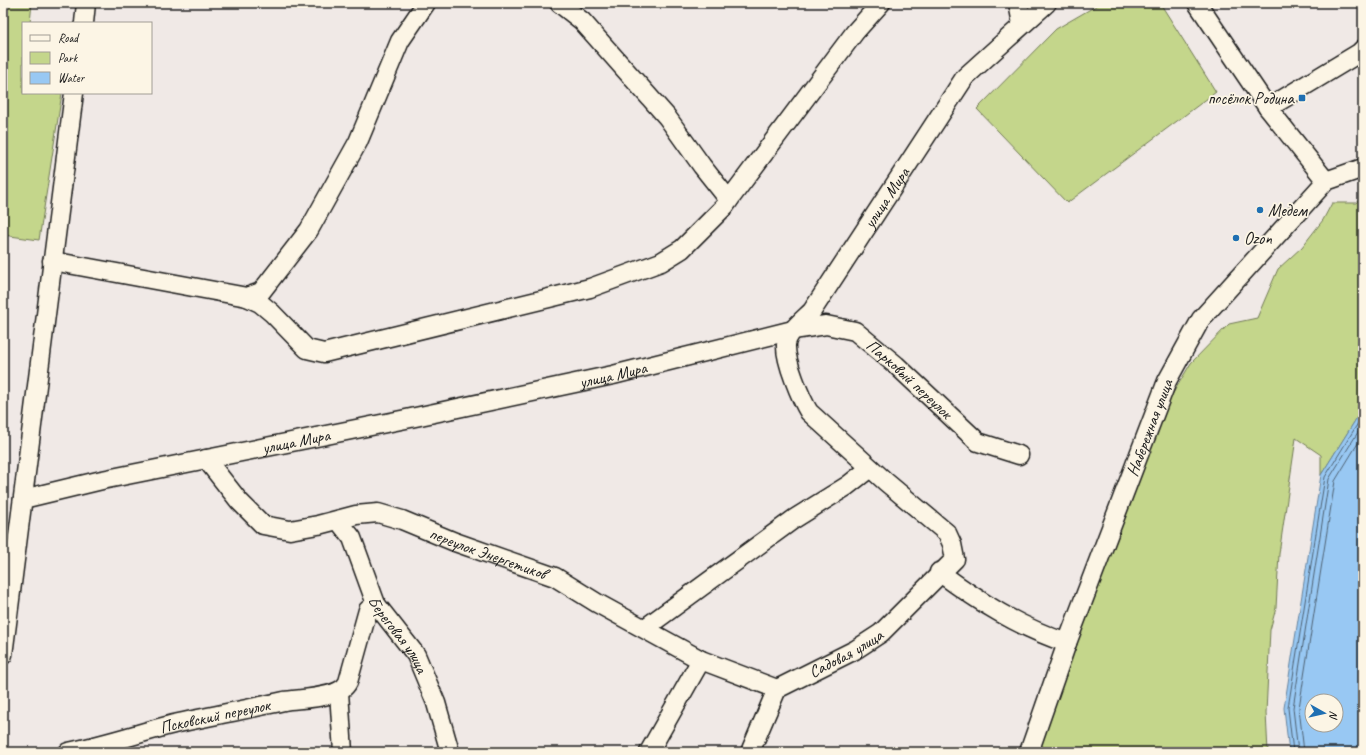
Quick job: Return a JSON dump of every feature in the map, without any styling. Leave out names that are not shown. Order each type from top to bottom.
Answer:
[{"type":"street","points":[[84,22],[86,3]]},
{"type":"street","points":[[247,297],[261,292],[309,230],[358,142],[400,41],[426,3]]},
{"type":"street","points":[[559,3],[582,21],[667,117],[702,166],[729,200]]},
{"type":"street","points":[[52,261],[247,297],[260,303],[272,313],[307,349],[324,353],[590,288],[661,262],[682,249],[725,206],[856,32],[881,3]]},
{"type":"street","points":[[1018,3],[1022,24]]},
{"type":"street","name":"улица Мира","points":[[23,499],[102,480],[605,376],[793,330],[812,311],[965,76],[1047,3]]},
{"type":"street","points":[[1198,3],[1268,108],[1326,182]]},
{"type":"street","points":[[1268,108],[1362,54]]},
{"type":"street","points":[[3,655],[74,94]]},
{"type":"street","name":"Набережная улица","points":[[1028,752],[1067,642],[1167,381],[1201,319],[1326,182],[1363,168]]},
{"type":"street","name":"Парковый переулок","points":[[793,330],[826,325],[855,331],[896,365],[978,442],[1019,455]]},
{"type":"street","points":[[644,628],[794,519],[847,486],[870,468],[820,424],[801,400],[786,345],[793,330]]},
{"type":"street","name":"переулок Энергетиков","points":[[206,459],[239,500],[263,525],[290,530],[356,515],[378,513],[402,520],[455,542],[555,577],[597,603],[701,660],[778,690]]},
{"type":"street","name":"Садовая улица","points":[[778,690],[855,650],[881,633],[939,572],[955,558],[952,544],[947,533],[870,468]]},
{"type":"street","name":"Береговая улица","points":[[338,520],[352,538],[376,604],[416,655],[436,703],[450,752]]},
{"type":"street","points":[[939,572],[978,602],[1036,632],[1067,642]]},
{"type":"street","points":[[343,752],[339,692],[346,687],[348,682],[368,610],[376,604]]},
{"type":"street","points":[[649,752],[701,660]]},
{"type":"street","points":[[750,752],[778,690]]},
{"type":"street","name":"Псковский переулок","points":[[68,752],[105,744],[173,725],[339,692]]},
{"type":"green space","points":[[3,3],[32,3],[30,22],[22,22],[22,94],[62,94],[39,240],[3,235]]},
{"type":"green space","points":[[1101,3],[1160,3],[1216,92],[1067,203],[977,109],[1056,29]]},
{"type":"green space","points":[[1363,195],[1363,408],[1321,475],[1321,455],[1296,438],[1279,554],[1276,608],[1270,630],[1266,713],[1268,752],[1039,752],[1075,632],[1163,410],[1191,363],[1229,324],[1257,318],[1278,269],[1302,247],[1323,220],[1332,203],[1356,203]]},
{"type":"water","points":[[1363,408],[1363,752],[1289,752],[1284,708],[1321,475]]},
{"type":"place","name":"посёлок Родина","points":[[1302,98]]},
{"type":"place","name":"Медем","points":[[1260,210]]},
{"type":"place","name":"Ozon","points":[[1236,238]]}]
